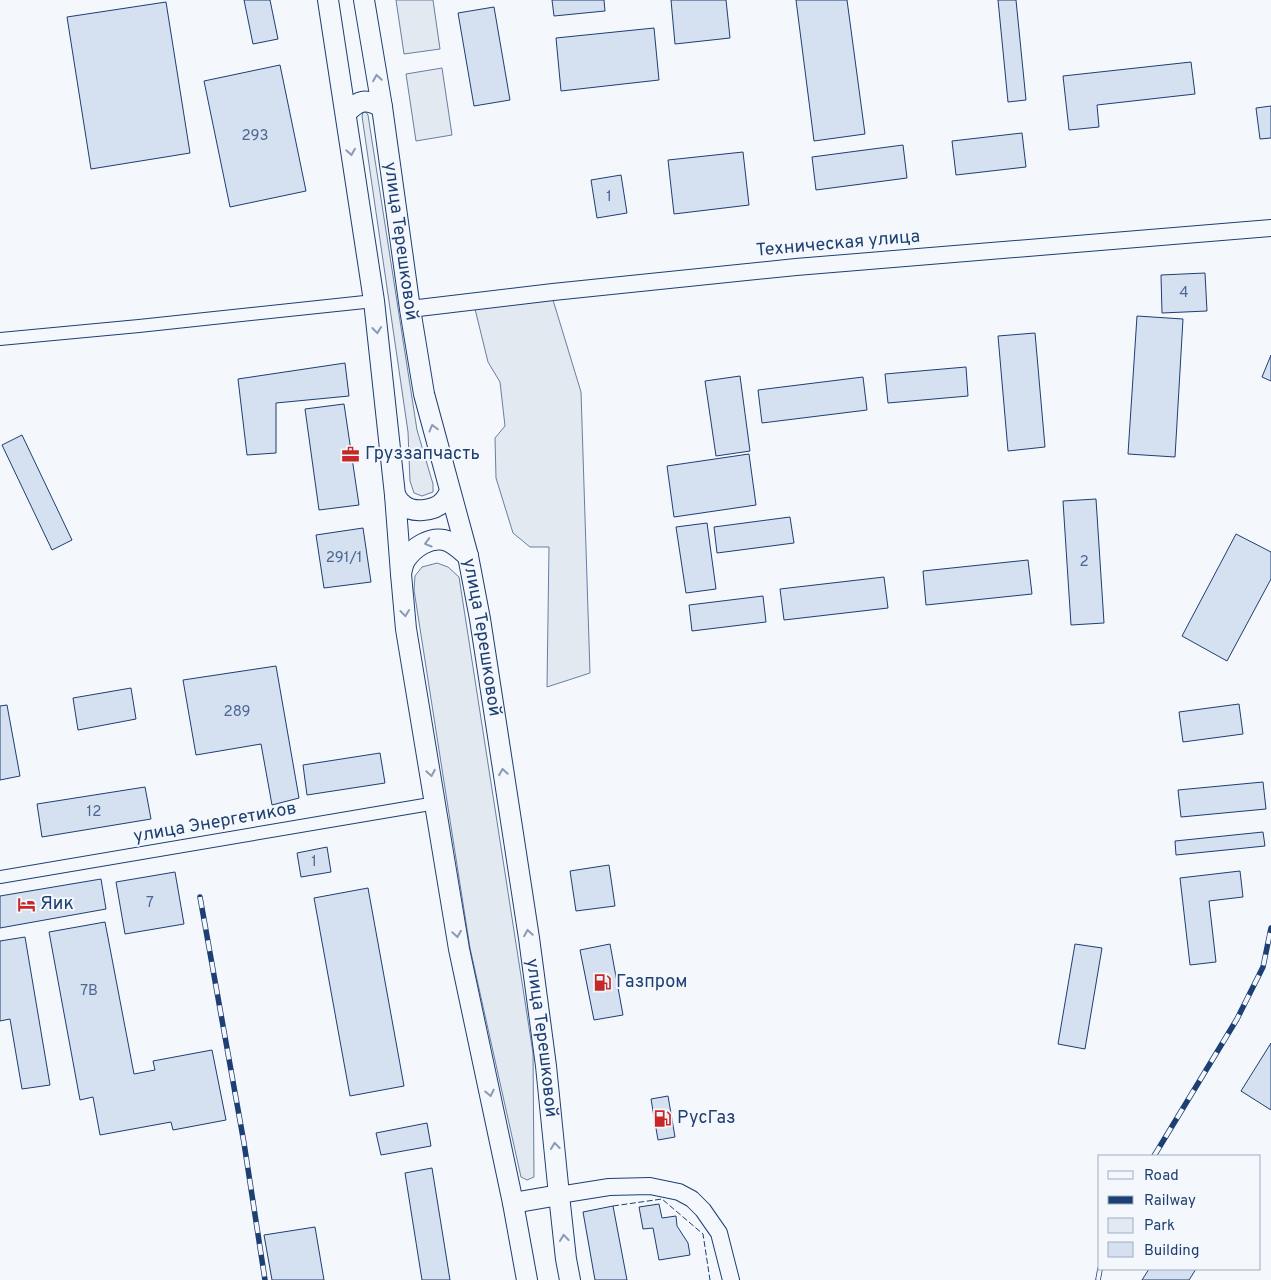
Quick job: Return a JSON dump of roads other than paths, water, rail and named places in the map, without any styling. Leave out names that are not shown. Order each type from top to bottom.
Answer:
[{"type":"main road","name":"улица Терешковой","points":[[328,0],[374,301],[395,495],[406,629],[460,949],[513,1203],[527,1280]]},
{"type":"main road","name":"улица Терешковой","points":[[364,0],[382,107],[410,309],[424,394],[468,556],[480,619],[529,938],[546,1066],[566,1259],[570,1280]]},
{"type":"main road","points":[[346,113],[355,104],[363,101],[372,102],[382,107]]},
{"type":"main road","points":[[395,495],[402,504],[410,509],[421,510],[433,508],[443,502],[450,492]]},
{"type":"main road","points":[[400,574],[405,561],[412,551],[422,544],[433,541],[444,540],[456,546],[468,556]]},
{"type":"main road","points":[[513,1203],[559,1195]]},
{"type":"street","name":"Техническая улица","points":[[410,309],[796,267],[1271,228]]},
{"type":"street","points":[[0,339],[374,301]]},
{"type":"street","name":"улица Энергетиков","points":[[0,877],[436,803]]},
{"type":"street","points":[[559,1195],[609,1187],[650,1186],[679,1192],[692,1199],[703,1210],[720,1234],[731,1280]]},
{"type":"railway","points":[[200,897],[244,1143],[265,1280]]},
{"type":"railway","points":[[1155,1155],[1237,1019],[1263,967],[1271,928]]},
{"type":"railway","points":[[1098,1280],[1100,1270]]},
{"type":"place","name":"Груззапчасть","points":[[351,454]]},
{"type":"place","name":"Яик","points":[[26,904]]},
{"type":"place","name":"Газпром","points":[[602,982]]},
{"type":"place","name":"РусГаз","points":[[663,1118]]}]
